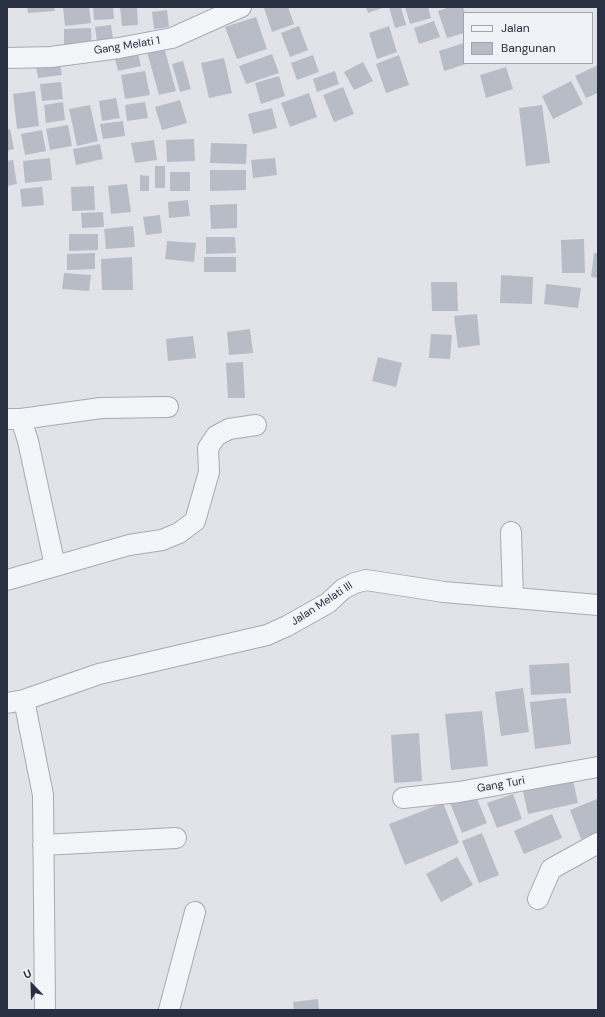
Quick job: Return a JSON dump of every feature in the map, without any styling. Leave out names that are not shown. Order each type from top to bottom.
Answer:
[{"type":"street","name":"Gang Melati 1","points":[[7,58],[51,57],[119,48],[172,38],[241,7]]},
{"type":"street","points":[[55,566],[28,441],[14,419],[101,408],[168,407]]},
{"type":"street","points":[[7,580],[129,545],[162,540],[180,533],[195,520],[209,472],[208,448],[216,436],[229,429],[256,425]]},
{"type":"street","points":[[511,532],[513,598]]},
{"type":"street","name":"Jalan Melati III","points":[[16,701],[99,674],[267,635],[287,626],[328,603],[343,589],[355,583],[366,580],[444,592],[598,605]]},
{"type":"street","points":[[16,701],[43,795],[45,1010]]},
{"type":"street","name":"Gang Turi","points":[[403,798],[459,792],[598,767]]},
{"type":"street","points":[[44,845],[176,838]]},
{"type":"street","points":[[538,899],[551,869],[598,843]]},
{"type":"street","points":[[169,1010],[195,912]]},
{"type":"building","points":[[27,7],[54,7],[55,11],[28,13]]},
{"type":"building","points":[[63,7],[89,7],[91,23],[65,26]]},
{"type":"building","points":[[93,7],[113,7],[114,19],[94,20]]},
{"type":"building","points":[[120,7],[137,7],[138,25],[122,26]]},
{"type":"building","points":[[288,7],[294,24],[272,32],[264,8]]},
{"type":"building","points":[[366,7],[385,7],[368,13]]},
{"type":"building","points":[[389,7],[401,7],[406,25],[395,28]]},
{"type":"building","points":[[405,7],[428,7],[431,18],[410,24]]},
{"type":"building","points":[[450,7],[463,7],[465,12],[463,12],[463,33],[447,38],[438,11]]},
{"type":"building","points":[[167,10],[169,27],[154,29],[152,12]]},
{"type":"building","points":[[256,17],[267,49],[237,59],[225,27]]},
{"type":"building","points":[[434,21],[440,37],[419,44],[414,28]]},
{"type":"building","points":[[111,25],[113,39],[97,42],[95,27]]},
{"type":"building","points":[[299,26],[308,50],[290,57],[281,33]]},
{"type":"building","points":[[389,26],[397,52],[377,59],[369,33]]},
{"type":"building","points":[[91,28],[92,51],[64,52],[64,29]]},
{"type":"building","points":[[463,43],[463,64],[466,64],[444,71],[439,51]]},
{"type":"building","points":[[164,47],[176,91],[159,95],[147,52]]},
{"type":"building","points":[[138,54],[141,66],[118,71],[115,59]]},
{"type":"building","points":[[272,54],[279,73],[246,84],[239,66]]},
{"type":"building","points":[[313,55],[319,72],[297,80],[291,63]]},
{"type":"building","points":[[399,55],[409,85],[386,93],[376,64]]},
{"type":"building","points":[[224,58],[232,93],[209,98],[201,63]]},
{"type":"building","points":[[183,61],[191,89],[180,92],[172,64]]},
{"type":"building","points":[[363,62],[373,81],[354,90],[344,72]]},
{"type":"building","points":[[60,64],[62,75],[38,78],[36,67]]},
{"type":"building","points":[[598,65],[598,93],[586,98],[575,76]]},
{"type":"building","points":[[506,67],[513,89],[486,98],[480,75]]},
{"type":"building","points":[[145,71],[150,95],[125,99],[121,75]]},
{"type":"building","points":[[335,71],[339,84],[317,92],[313,79]]},
{"type":"building","points":[[279,76],[285,96],[261,104],[255,83]]},
{"type":"building","points":[[571,81],[583,104],[553,119],[542,96]]},
{"type":"building","points":[[61,82],[63,99],[42,101],[40,84]]},
{"type":"building","points":[[343,87],[354,114],[334,122],[323,95]]},
{"type":"building","points":[[35,91],[39,126],[17,129],[13,94]]},
{"type":"building","points":[[309,93],[317,117],[290,127],[281,103]]},
{"type":"building","points":[[116,98],[120,118],[102,121],[99,101]]},
{"type":"building","points":[[180,100],[187,123],[162,130],[155,107]]},
{"type":"building","points":[[63,102],[65,120],[46,123],[44,105]]},
{"type":"building","points":[[145,102],[148,118],[127,121],[125,105]]},
{"type":"building","points":[[90,105],[98,141],[77,146],[69,109]]},
{"type":"building","points":[[542,105],[550,163],[526,166],[519,108]]},
{"type":"building","points":[[272,108],[277,128],[253,134],[248,114]]},
{"type":"building","points":[[123,121],[125,136],[103,139],[100,124]]},
{"type":"building","points":[[68,125],[72,146],[50,150],[46,129]]},
{"type":"building","points":[[10,129],[14,149],[7,151],[7,130]]},
{"type":"building","points":[[42,130],[46,151],[25,155],[21,134]]},
{"type":"building","points":[[194,139],[195,161],[167,162],[166,140]]},
{"type":"building","points":[[154,140],[157,160],[135,163],[131,143]]},
{"type":"building","points":[[211,143],[247,144],[246,164],[210,163]]},
{"type":"building","points":[[100,144],[103,159],[76,165],[73,149]]},
{"type":"building","points":[[50,158],[52,180],[25,183],[23,161]]},
{"type":"building","points":[[275,158],[277,175],[253,178],[251,160]]},
{"type":"building","points":[[13,160],[17,184],[7,186],[7,161]]},
{"type":"building","points":[[155,166],[165,166],[165,188],[155,188]]},
{"type":"building","points":[[210,170],[246,170],[246,190],[210,191]]},
{"type":"building","points":[[170,172],[190,172],[190,191],[170,191]]},
{"type":"building","points":[[140,175],[149,176],[149,191],[140,191]]},
{"type":"building","points":[[127,184],[131,212],[111,214],[108,186]]},
{"type":"building","points":[[94,186],[95,210],[72,211],[71,187]]},
{"type":"building","points":[[42,187],[44,205],[22,207],[20,189]]},
{"type":"building","points":[[188,200],[190,216],[169,218],[168,202]]},
{"type":"building","points":[[237,204],[237,228],[211,229],[210,205]]},
{"type":"building","points":[[103,212],[104,227],[82,228],[81,213]]},
{"type":"building","points":[[160,215],[162,233],[146,235],[143,217]]},
{"type":"building","points":[[133,226],[135,247],[106,249],[104,229]]},
{"type":"building","points":[[69,234],[98,234],[98,250],[69,251]]},
{"type":"building","points":[[206,237],[235,237],[236,253],[206,254]]},
{"type":"building","points":[[584,239],[585,273],[562,273],[561,240]]},
{"type":"building","points":[[167,241],[196,243],[194,262],[165,259]]},
{"type":"building","points":[[95,253],[95,269],[67,270],[67,254]]},
{"type":"building","points":[[594,253],[598,253],[598,278],[591,277]]},
{"type":"building","points":[[132,257],[133,290],[102,290],[101,259]]},
{"type":"building","points":[[204,257],[236,257],[236,272],[204,272]]},
{"type":"building","points":[[64,273],[91,275],[89,291],[62,289]]},
{"type":"building","points":[[501,275],[533,277],[532,304],[500,303]]},
{"type":"building","points":[[431,282],[457,282],[458,311],[432,311]]},
{"type":"building","points":[[546,284],[581,288],[578,308],[544,304]]},
{"type":"building","points":[[477,314],[480,345],[458,348],[454,316]]},
{"type":"building","points":[[250,329],[253,353],[229,355],[227,332]]},
{"type":"building","points":[[431,334],[452,335],[450,359],[429,358]]},
{"type":"building","points":[[193,336],[196,358],[168,361],[166,339]]},
{"type":"building","points":[[378,357],[402,363],[396,387],[372,381]]},
{"type":"building","points":[[243,362],[245,398],[228,398],[226,363]]},
{"type":"building","points":[[569,663],[571,693],[531,695],[529,665]]},
{"type":"building","points":[[523,688],[529,732],[501,736],[495,692]]},
{"type":"building","points":[[566,698],[571,744],[535,749],[530,702]]},
{"type":"building","points":[[482,711],[488,766],[451,770],[445,714]]},
{"type":"building","points":[[419,733],[422,781],[394,783],[391,735]]},
{"type":"building","points":[[573,780],[578,803],[528,814],[523,791]]},
{"type":"building","points":[[475,794],[487,823],[462,833],[450,803]]},
{"type":"building","points":[[513,794],[522,819],[497,828],[487,803]]},
{"type":"building","points":[[597,799],[598,833],[581,839],[570,810]]},
{"type":"building","points":[[443,803],[459,843],[405,865],[389,824]]},
{"type":"building","points":[[552,814],[562,838],[524,854],[514,831]]},
{"type":"building","points":[[482,833],[499,875],[479,883],[462,841]]},
{"type":"building","points":[[457,857],[473,885],[441,902],[426,874]]},
{"type":"building","points":[[318,999],[319,1010],[294,1010],[293,1002]]}]
